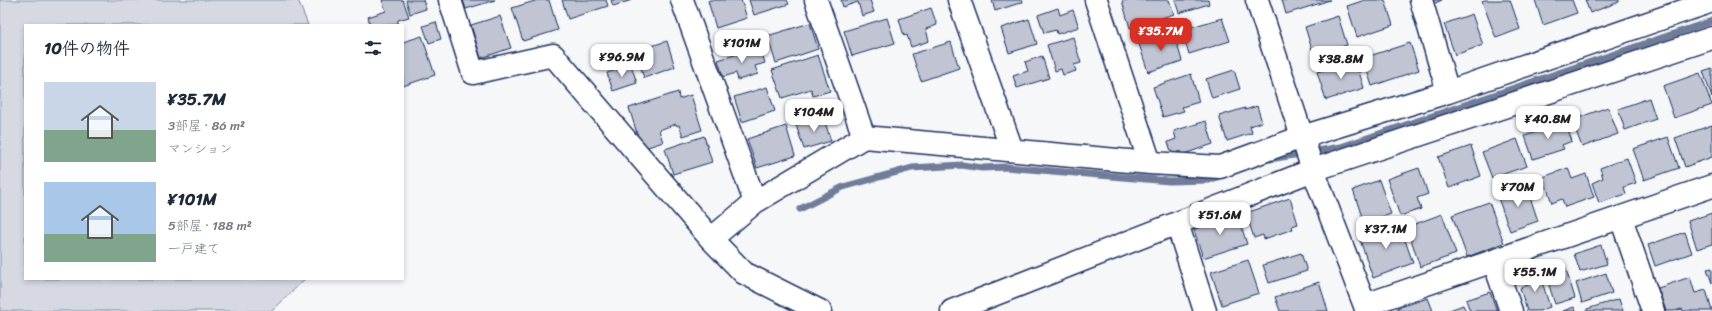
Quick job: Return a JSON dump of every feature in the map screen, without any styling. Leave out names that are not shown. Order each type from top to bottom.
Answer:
[{"type":"street","points":[[450,0],[473,74],[554,55],[711,239],[744,273],[820,311]]},
{"type":"street","points":[[682,0],[755,202]]},
{"type":"street","points":[[816,0],[864,136]]},
{"type":"street","points":[[959,0],[1012,150]]},
{"type":"street","points":[[1096,0],[1150,163]]},
{"type":"street","points":[[1257,0],[1313,170],[1366,308],[1712,186]]},
{"type":"street","points":[[1421,0],[1448,92]]},
{"type":"street","points":[[711,239],[755,202],[864,136],[1150,163],[1220,167],[1302,137],[1448,92],[1712,1]]},
{"type":"street","points":[[952,311],[1313,170],[1712,38]]},
{"type":"street","points":[[1621,218],[1653,311]]},
{"type":"street","points":[[1177,223],[1205,311]]},
{"type":"street","points":[[1494,262],[1511,311]]},
{"type":"shaded area","points":[[0,0],[298,0],[308,24],[24,24],[24,280],[304,280],[272,311],[0,311]]},
{"type":"building","points":[[382,0],[403,0],[409,17],[398,20],[398,23],[395,24],[370,24],[368,17],[386,11]]},
{"type":"building","points":[[406,0],[423,0],[426,9],[410,14]]},
{"type":"building","points":[[463,0],[495,0],[466,9]]},
{"type":"building","points":[[538,0],[549,0],[558,30],[523,41],[512,8]]},
{"type":"building","points":[[562,0],[606,0],[608,6],[568,19]]},
{"type":"building","points":[[611,0],[632,0],[613,6]]},
{"type":"building","points":[[741,0],[747,18],[716,28],[708,1]]},
{"type":"building","points":[[749,0],[787,0],[789,4],[754,15]]},
{"type":"building","points":[[841,0],[870,0],[874,12],[862,16],[858,2],[843,7]]},
{"type":"building","points":[[992,0],[1022,0],[1023,2],[995,11]]},
{"type":"building","points":[[1169,0],[1174,14],[1130,28],[1122,1]]},
{"type":"building","points":[[1175,0],[1208,0],[1209,4],[1179,13]]},
{"type":"building","points":[[1282,0],[1330,0],[1286,14]]},
{"type":"building","points":[[1365,0],[1385,0],[1393,25],[1357,37],[1347,6]]},
{"type":"building","points":[[1431,0],[1442,0],[1433,4]]},
{"type":"building","points":[[1510,0],[1520,29],[1496,38],[1482,1]]},
{"type":"building","points":[[1535,0],[1572,0],[1577,13],[1543,25]]},
{"type":"building","points":[[1585,0],[1619,0],[1619,2],[1590,13]]},
{"type":"building","points":[[931,8],[937,25],[926,29],[929,41],[911,47],[907,35],[904,36],[899,19]]},
{"type":"building","points":[[1058,8],[1060,15],[1073,10],[1079,27],[1057,34],[1056,30],[1044,33],[1038,15]]},
{"type":"building","points":[[1472,14],[1483,45],[1455,55],[1444,24]]},
{"type":"building","points":[[500,16],[511,48],[481,58],[471,25]]},
{"type":"building","points":[[1338,16],[1347,45],[1314,56],[1305,27]]},
{"type":"building","points":[[887,18],[895,43],[852,56],[844,31]]},
{"type":"building","points":[[1222,18],[1230,41],[1189,54],[1181,30]]},
{"type":"building","points":[[1029,19],[1037,44],[1009,53],[1001,28]]},
{"type":"building","points":[[436,22],[441,39],[429,43],[423,26]]},
{"type":"building","points":[[810,23],[818,49],[776,63],[767,36]]},
{"type":"building","points":[[1174,33],[1182,61],[1148,72],[1139,44]]},
{"type":"building","points":[[422,36],[435,75],[404,86],[404,42]]},
{"type":"building","points":[[1073,37],[1081,63],[1074,65],[1076,71],[1063,75],[1061,69],[1055,71],[1047,45]]},
{"type":"building","points":[[667,41],[675,67],[644,78],[636,51]]},
{"type":"building","points":[[951,42],[959,68],[921,81],[912,54]]},
{"type":"building","points":[[1410,43],[1419,70],[1372,86],[1363,58]]},
{"type":"building","points":[[760,47],[765,63],[755,66],[758,74],[738,80],[736,73],[723,77],[718,60]]},
{"type":"building","points":[[818,55],[830,91],[813,96],[811,89],[782,98],[772,70]]},
{"type":"building","points":[[1042,56],[1049,78],[1017,88],[1013,76],[1028,71],[1025,62]]},
{"type":"building","points":[[1355,59],[1364,88],[1326,100],[1317,72]]},
{"type":"building","points":[[631,65],[637,83],[613,91],[607,73]]},
{"type":"building","points":[[1712,68],[1712,98],[1703,71]]},
{"type":"building","points":[[1234,70],[1240,89],[1212,98],[1206,79]]},
{"type":"building","points":[[1700,73],[1712,105],[1674,118],[1663,86]]},
{"type":"building","points":[[1191,74],[1199,102],[1182,107],[1184,111],[1163,117],[1153,87]]},
{"type":"building","points":[[767,87],[775,111],[742,122],[734,97]]},
{"type":"building","points":[[678,92],[679,99],[691,95],[702,130],[683,136],[679,125],[677,126],[676,124],[659,130],[663,142],[642,149],[629,108]]},
{"type":"building","points":[[1649,98],[1656,119],[1625,130],[1618,109]]},
{"type":"building","points":[[1257,106],[1262,122],[1250,126],[1252,133],[1227,141],[1219,116]]},
{"type":"building","points":[[1608,107],[1618,134],[1582,147],[1572,120]]},
{"type":"building","points":[[823,116],[831,141],[804,149],[796,125]]},
{"type":"building","points":[[1206,121],[1213,144],[1181,155],[1180,151],[1172,154],[1168,142],[1176,139],[1174,131]]},
{"type":"building","points":[[1565,122],[1572,141],[1562,145],[1564,149],[1533,159],[1525,136]]},
{"type":"building","points":[[1712,125],[1712,157],[1685,167],[1675,138]]},
{"type":"building","points":[[786,126],[795,156],[757,168],[747,139]]},
{"type":"building","points":[[704,136],[712,162],[673,174],[665,149]]},
{"type":"building","points":[[1668,137],[1679,168],[1644,180],[1633,149]]},
{"type":"building","points":[[1517,139],[1527,166],[1492,178],[1482,152]]},
{"type":"building","points":[[1471,146],[1481,176],[1449,188],[1438,157]]},
{"type":"building","points":[[1627,158],[1636,183],[1624,187],[1626,194],[1599,203],[1592,183],[1603,178],[1600,168]]},
{"type":"building","points":[[1419,168],[1428,194],[1417,198],[1421,209],[1400,216],[1387,179]]},
{"type":"building","points":[[1568,168],[1572,179],[1586,174],[1594,197],[1565,207],[1562,199],[1552,203],[1543,177]]},
{"type":"building","points":[[1379,180],[1391,214],[1364,223],[1353,190]]},
{"type":"building","points":[[1526,185],[1538,221],[1510,231],[1497,195]]},
{"type":"building","points":[[1290,198],[1298,224],[1292,226],[1293,229],[1264,239],[1263,235],[1254,238],[1246,213]]},
{"type":"building","points":[[1489,202],[1504,243],[1467,257],[1452,215]]},
{"type":"building","points":[[1237,213],[1247,244],[1203,258],[1193,227]]},
{"type":"building","points":[[1712,213],[1712,244],[1697,249],[1688,221]]},
{"type":"building","points":[[1442,214],[1456,254],[1420,267],[1407,227]]},
{"type":"building","points":[[1399,223],[1413,263],[1373,278],[1359,237]]},
{"type":"building","points":[[1685,232],[1692,253],[1655,266],[1648,245]]},
{"type":"building","points":[[1601,245],[1607,264],[1580,272],[1574,254]]},
{"type":"building","points":[[1301,253],[1307,271],[1269,283],[1263,265]]},
{"type":"building","points":[[1248,260],[1259,293],[1222,305],[1211,272]]},
{"type":"building","points":[[1565,266],[1575,298],[1555,304],[1545,273]]},
{"type":"building","points":[[1712,268],[1712,283],[1707,269]]},
{"type":"building","points":[[1538,269],[1550,307],[1539,311],[1527,311],[1520,288],[1528,285],[1524,273]]},
{"type":"building","points":[[1606,273],[1612,293],[1582,303],[1576,283]]},
{"type":"building","points":[[1690,277],[1695,293],[1706,290],[1712,311],[1683,311],[1682,309],[1666,311],[1658,288]]},
{"type":"building","points":[[1319,282],[1328,311],[1280,311],[1275,297]]},
{"type":"building","points":[[1490,292],[1497,311],[1470,311],[1466,300]]},
{"type":"building","points":[[1428,298],[1433,311],[1398,311],[1397,308]]},
{"type":"building","points":[[1619,299],[1623,311],[1587,311],[1587,309]]},
{"type":"building","points":[[1463,305],[1466,311],[1447,311]]},
{"type":"building","points":[[1574,307],[1576,311],[1563,311]]},
{"type":"waterway","points":[[1270,159],[1341,147],[1712,21]]},
{"type":"waterway","points":[[800,209],[843,187],[912,168],[962,165],[982,168],[1006,167],[1169,181],[1209,180],[1222,175]]}]
